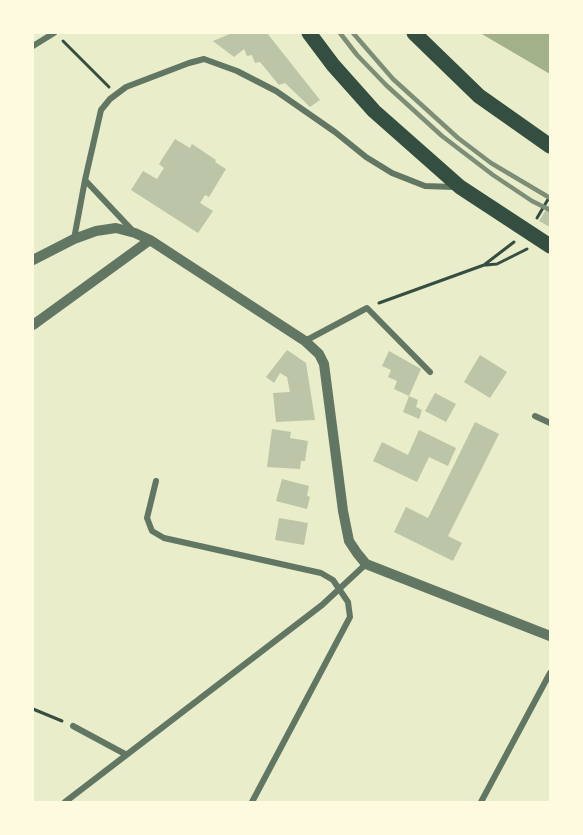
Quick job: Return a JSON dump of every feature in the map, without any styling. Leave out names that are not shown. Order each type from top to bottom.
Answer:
[{"type":"main road","points":[[309,33],[333,65],[374,111],[460,188],[545,244]]},
{"type":"main road","points":[[414,33],[479,96],[550,146]]},
{"type":"street","points":[[35,43],[38,33]]},
{"type":"street","points":[[35,43],[54,33]]},
{"type":"street","points":[[74,239],[101,111],[116,94],[126,87],[204,59],[237,71],[276,91],[366,157],[392,173],[425,186],[460,188]]},
{"type":"street","points":[[85,180],[135,233]]},
{"type":"street","points":[[33,260],[74,239],[96,231],[116,228],[135,233],[150,240],[306,341],[319,354],[324,364],[343,511],[349,540],[366,564],[550,636]]},
{"type":"street","points":[[33,325],[150,240]]},
{"type":"street","points":[[306,341],[367,308],[430,372]]},
{"type":"street","points":[[535,416],[550,423]]},
{"type":"street","points":[[156,481],[147,518],[152,531],[164,538],[321,573],[333,580],[348,602],[350,617],[252,802]]},
{"type":"street","points":[[65,802],[341,589],[366,564]]},
{"type":"street","points":[[481,802],[550,672]]},
{"type":"street","points":[[73,726],[125,754]]},
{"type":"path","points":[[63,41],[116,94]]},
{"type":"path","points":[[484,265],[497,264],[545,244]]},
{"type":"path","points":[[367,308],[484,265],[507,249]]},
{"type":"path","points":[[33,709],[73,726]]},
{"type":"shaded area","points":[[480,33],[550,33],[550,74]]},
{"type":"building","points":[[232,33],[267,33],[320,100],[310,107],[285,83],[279,85],[260,62],[255,63],[252,55],[247,56],[244,49],[234,57],[213,41]]},
{"type":"building","points":[[175,139],[190,148],[192,144],[226,169],[209,197],[205,195],[200,203],[213,211],[198,233],[131,190],[143,171],[157,179],[164,168],[159,164]]},
{"type":"building","points":[[550,203],[550,227],[539,221]]},
{"type":"building","points":[[287,350],[306,363],[315,420],[276,422],[273,393],[290,392],[287,377],[280,373],[274,383],[266,377]]},
{"type":"building","points":[[389,351],[421,369],[409,396],[394,389],[397,381],[388,377],[391,370],[382,366]]},
{"type":"building","points":[[480,355],[507,372],[490,398],[464,382]]},
{"type":"building","points":[[435,393],[456,404],[446,422],[425,411]]},
{"type":"building","points":[[409,396],[418,400],[416,407],[422,410],[419,419],[403,412]]},
{"type":"building","points":[[475,422],[499,434],[448,536],[462,543],[453,561],[394,532],[406,507],[428,518]]},
{"type":"building","points":[[272,429],[291,432],[290,438],[308,441],[305,461],[301,461],[300,469],[267,467]]},
{"type":"building","points":[[419,430],[456,448],[448,466],[429,457],[417,482],[373,461],[382,442],[408,455]]},
{"type":"building","points":[[282,479],[309,486],[307,496],[310,497],[307,509],[276,501]]},
{"type":"building","points":[[279,518],[308,523],[304,545],[275,540]]},
{"type":"railway","points":[[340,33],[357,55],[386,85],[442,136],[493,175],[550,210]]},
{"type":"railway","points":[[353,33],[393,79],[458,138],[491,163],[550,198]]}]
